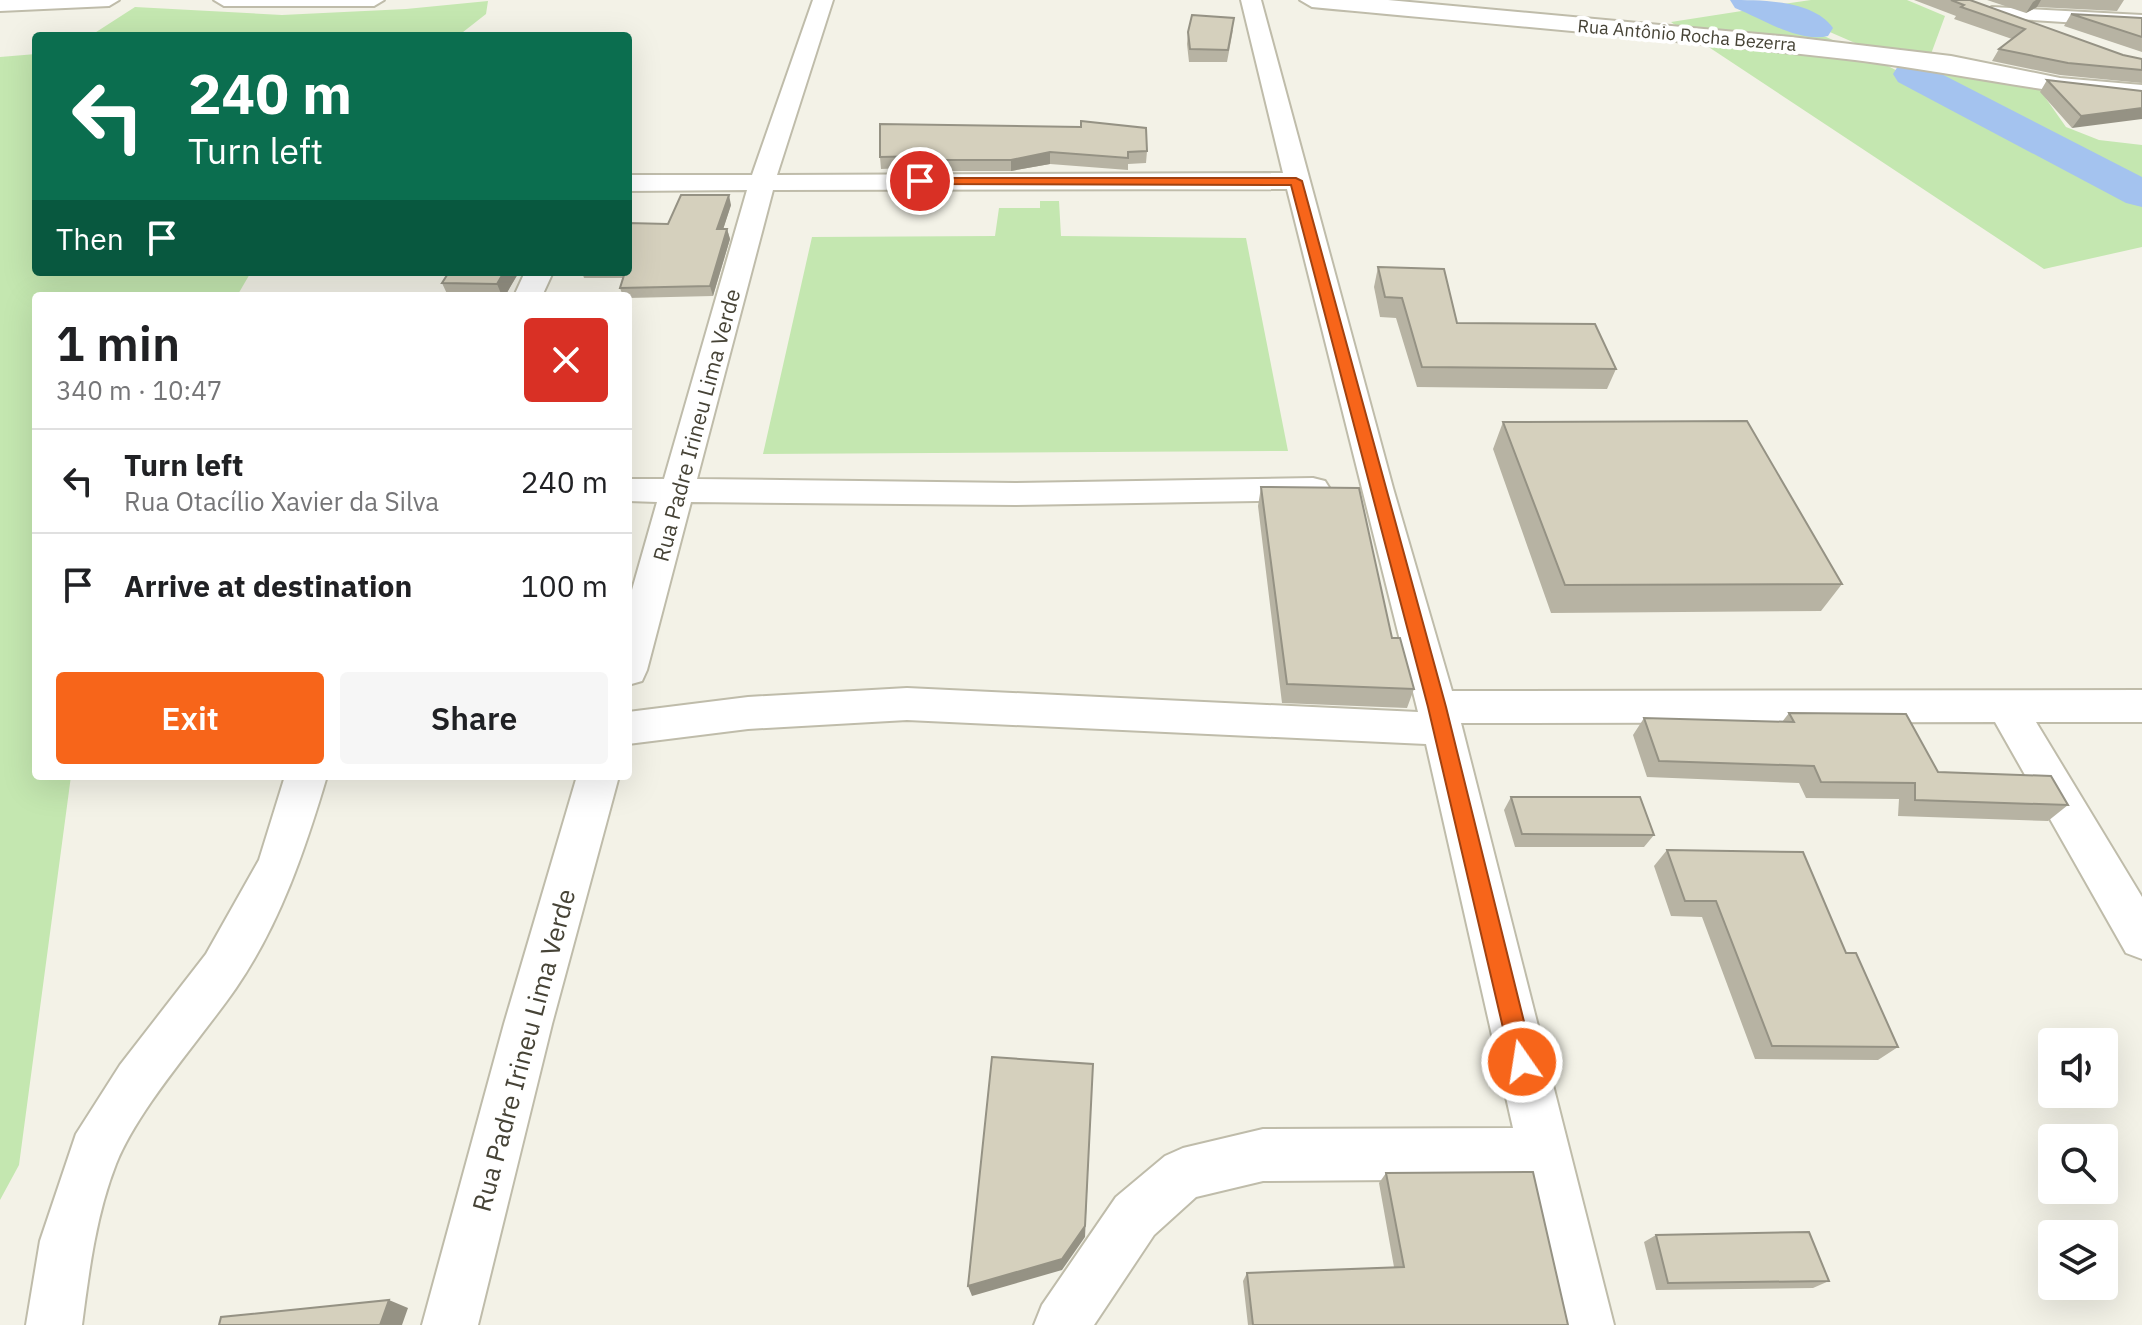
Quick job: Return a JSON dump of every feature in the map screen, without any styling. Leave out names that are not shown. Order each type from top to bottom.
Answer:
[{"type":"street","points":[[0,5],[109,0]]},
{"type":"street","points":[[224,0],[374,0]]},
{"type":"street","name":"Rua Padre Irineu Lima Verde","points":[[632,656],[763,180],[823,0]]},
{"type":"street","points":[[1251,0],[1376,488],[1440,718],[1586,1325]]},
{"type":"street","name":"Rua Antônio Rocha Bezerra","points":[[1312,0],[1791,45],[1951,64],[2060,86],[2137,85]]},
{"type":"street","points":[[1970,4],[2070,41]]},
{"type":"street","points":[[1992,13],[2142,21]]},
{"type":"street","points":[[632,183],[763,180],[1296,181]]},
{"type":"street","points":[[632,490],[1015,494],[1376,488]]},
{"type":"street","points":[[632,728],[748,713],[907,704],[1440,718],[2142,706]]},
{"type":"street","points":[[2006,706],[2142,938]]},
{"type":"street","points":[[54,1325],[67,1241],[94,1152],[137,1082],[222,969],[279,865],[305,780]]},
{"type":"street","name":"Rua Padre Irineu Lima Verde","points":[[450,1325],[528,1024],[597,780]]},
{"type":"street","points":[[1062,1325],[1135,1216],[1183,1174],[1263,1155],[1544,1153]]},
{"type":"green space","points":[[1811,0],[1907,0],[1945,16],[1931,54],[1862,46],[1770,6]]},
{"type":"green space","points":[[488,1],[486,14],[463,32],[96,32],[135,7],[282,15],[406,9]]},
{"type":"green space","points":[[1761,8],[1844,45],[1682,30],[1671,22]]},
{"type":"green space","points":[[1692,36],[1869,56],[2142,199],[2142,247],[2044,269]]},
{"type":"green space","points":[[32,54],[32,276],[249,276],[239,292],[32,292],[32,780],[70,780],[19,1165],[0,1200],[0,57]]},
{"type":"green space","points":[[1885,59],[2035,83],[2066,127],[2099,140],[2142,145],[2142,190]]},
{"type":"green space","points":[[1040,201],[1059,201],[1061,236],[1246,238],[1288,451],[763,454],[812,237],[995,236],[999,208],[1040,208]]},
{"type":"building","points":[[1951,0],[1970,0],[2142,59],[2142,70],[2068,63],[1999,49],[2025,29],[1961,7],[1964,5]]},
{"type":"building","points":[[2071,14],[2142,18],[2142,37]]},
{"type":"building","points":[[1192,15],[1234,18],[1228,50],[1190,49],[1188,32]]},
{"type":"building","points":[[2047,80],[2142,91],[2142,108],[2081,116]]},
{"type":"building","points":[[1081,121],[1146,128],[1147,151],[1128,152],[1128,158],[1050,152],[1011,160],[880,157],[880,124],[1081,127]]},
{"type":"building","points":[[681,195],[729,195],[717,229],[727,229],[710,286],[620,288],[624,276],[632,276],[632,223],[668,224]]},
{"type":"building","points":[[1378,267],[1444,269],[1457,323],[1595,324],[1616,369],[1422,367],[1402,298],[1385,297]]},
{"type":"building","points":[[446,276],[502,276],[497,284],[442,283]]},
{"type":"building","points":[[1747,421],[1842,584],[1565,585],[1503,422]]},
{"type":"building","points":[[1261,487],[1359,488],[1392,638],[1400,638],[1414,689],[1287,684]]},
{"type":"building","points":[[1789,713],[1906,714],[1938,772],[2051,776],[2068,805],[1915,800],[1915,783],[1821,782],[1814,766],[1659,761],[1644,718],[1794,722]]},
{"type":"building","points":[[1511,797],[1640,797],[1654,835],[1522,834]]},
{"type":"building","points":[[1667,850],[1803,852],[1846,953],[1856,953],[1898,1047],[1772,1046],[1716,901],[1685,901]]},
{"type":"building","points":[[992,1057],[1093,1064],[1085,1226],[1062,1259],[968,1286]]},
{"type":"building","points":[[1533,1172],[1568,1325],[1253,1325],[1247,1273],[1404,1267],[1386,1173]]},
{"type":"building","points":[[1809,1232],[1829,1281],[1668,1283],[1656,1235]]},
{"type":"building","points":[[389,1300],[380,1325],[219,1325],[221,1317]]},
{"type":"waterway","points":[[1748,0],[1815,28]]},
{"type":"waterway","points":[[1912,74],[2142,194]]},
{"type":"route","points":[[920,181],[1296,181],[1437,707],[1522,1062]]}]
